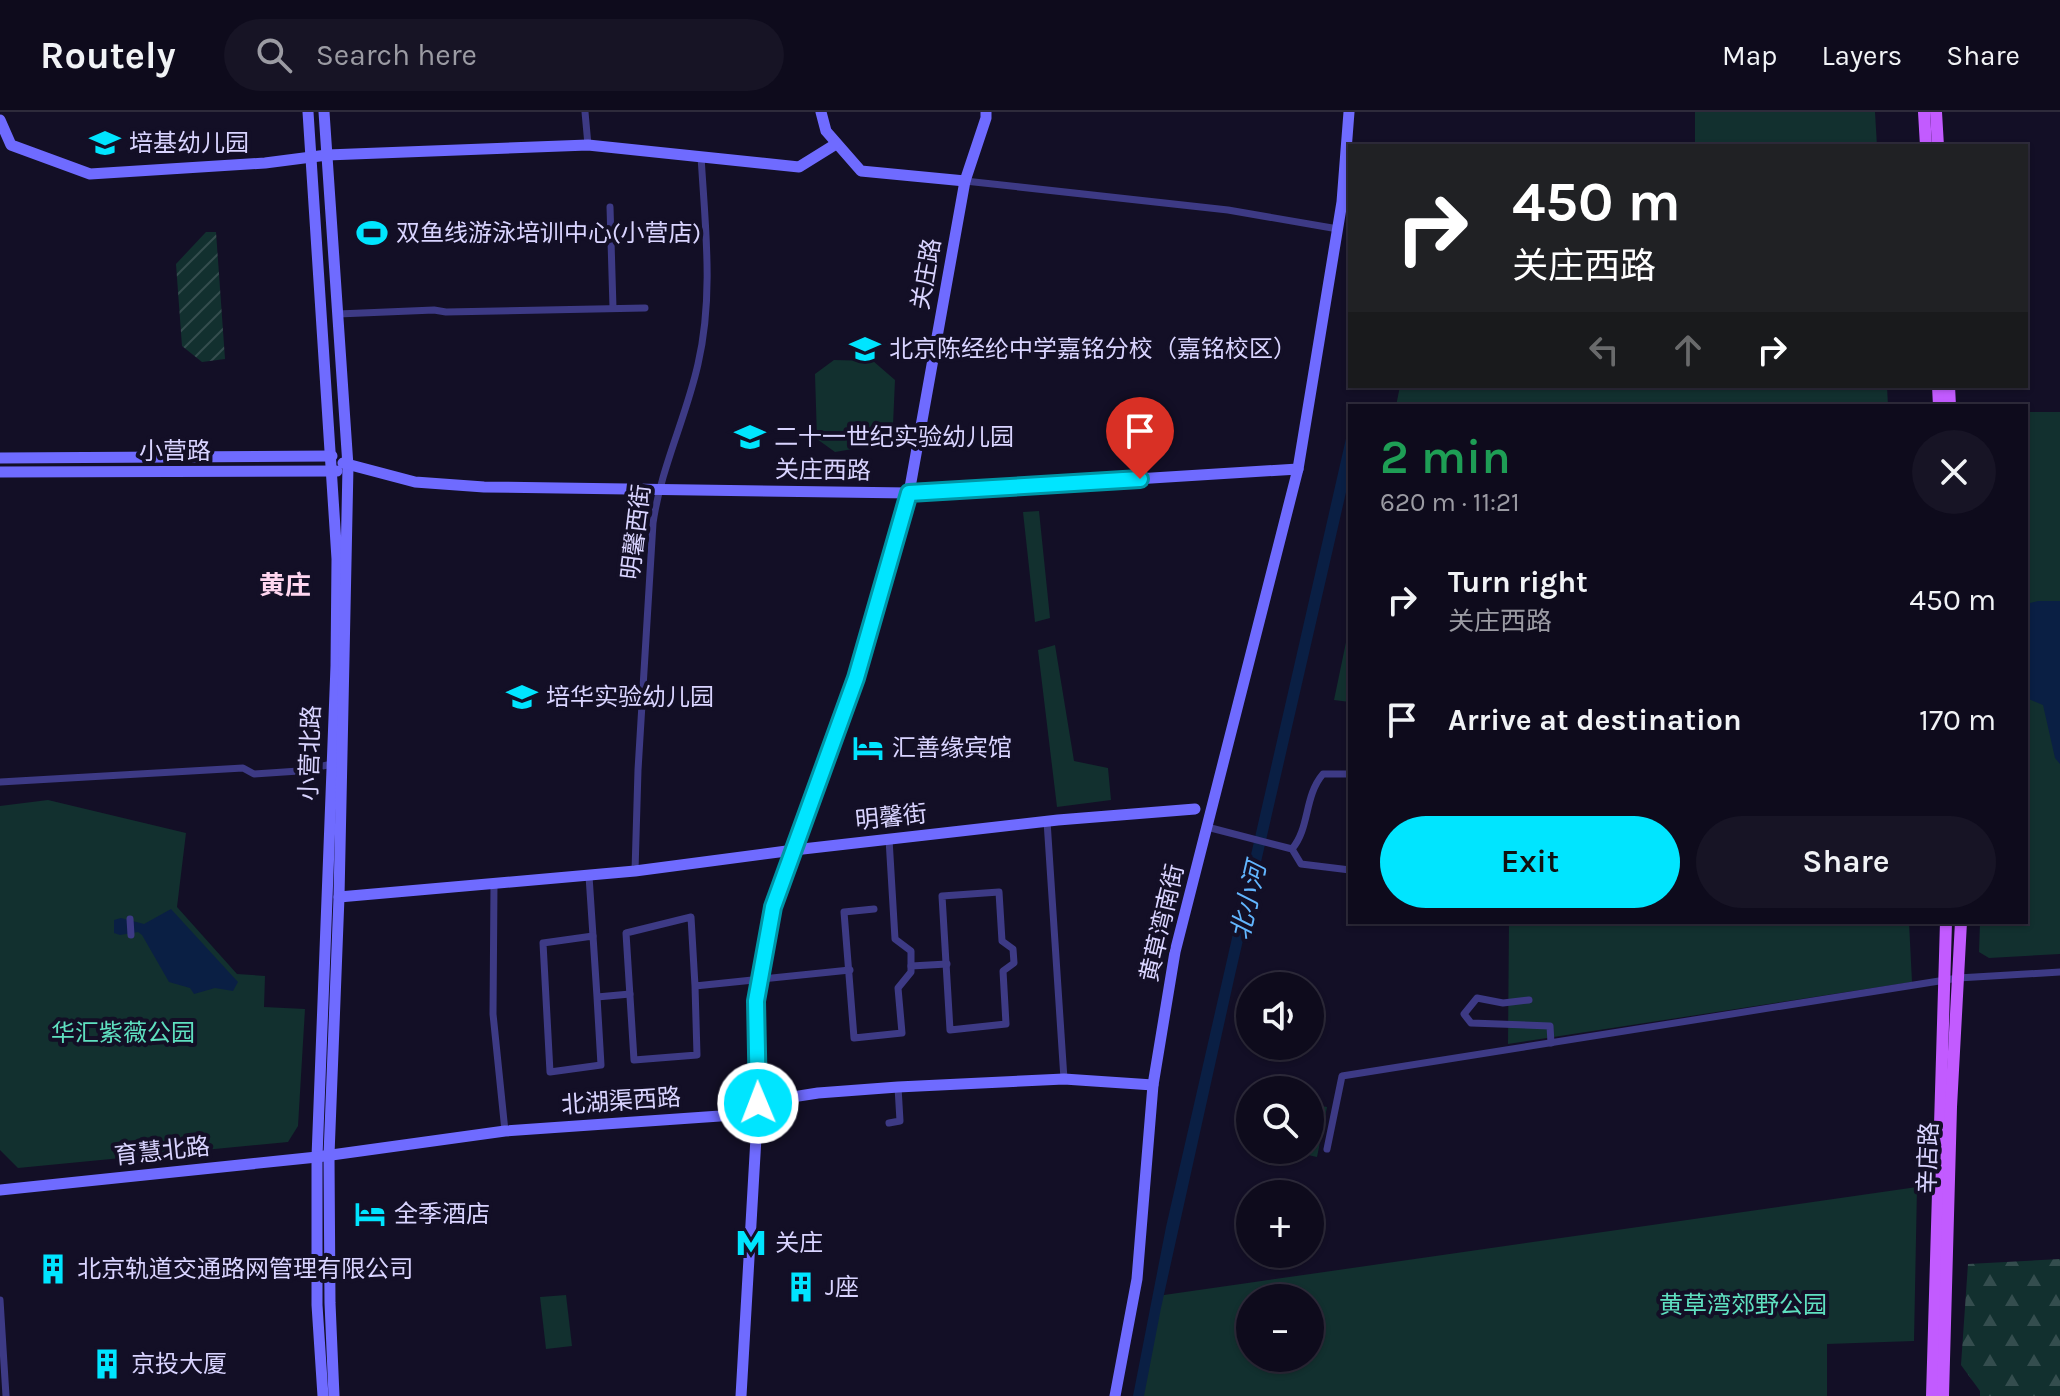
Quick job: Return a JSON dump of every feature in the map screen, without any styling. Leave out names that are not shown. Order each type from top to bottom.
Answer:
[{"type":"main road","points":[[1924,112],[1926,144]]},
{"type":"main road","points":[[1936,112],[1938,144]]},
{"type":"main road","name":"辛店路","points":[[1932,1396],[1946,924]]},
{"type":"main road","name":"辛店路","points":[[1943,1396],[1961,924]]},
{"type":"street","name":"小营北路","points":[[308,112],[337,559],[317,1305],[323,1396]]},
{"type":"street","name":"小营北路","points":[[324,112],[348,466],[339,897],[323,1156],[334,1396]]},
{"type":"street","points":[[585,112],[588,145]]},
{"type":"street","points":[[821,112],[826,131],[861,171],[1243,212],[1338,229]]},
{"type":"street","name":"关庄路","points":[[741,1396],[758,1103],[756,1001],[773,907],[856,678],[909,493],[965,181],[986,112]]},
{"type":"street","name":"黄草湾南街","points":[[1115,1396],[1137,1279],[1153,1085],[1175,952],[1298,469],[1338,229],[1349,112]]},
{"type":"street","points":[[0,120],[6,145],[90,174],[327,155],[588,145],[799,167],[836,144]]},
{"type":"street","name":"明馨西街","points":[[635,871],[653,523],[658,490],[699,363],[709,281],[701,156]]},
{"type":"street","points":[[610,207],[613,308]]},
{"type":"street","points":[[338,314],[645,308]]},
{"type":"street","name":"关庄西路","points":[[332,456],[348,466],[415,482],[484,487],[658,490],[909,493],[1298,469]]},
{"type":"street","name":"小营路","points":[[0,458],[332,456]]},
{"type":"street","name":"小营路","points":[[0,472],[333,473],[348,466]]},
{"type":"street","points":[[0,782],[243,768],[254,774],[315,769],[332,764]]},
{"type":"street","points":[[1292,849],[1299,841],[1313,785],[1323,774],[1348,774]]},
{"type":"street","name":"明馨街","points":[[339,897],[589,876],[1047,821],[1195,809]]},
{"type":"street","points":[[1047,821],[1064,1079]]},
{"type":"street","points":[[1207,827],[1292,849],[1301,864],[1348,870]]},
{"type":"street","points":[[874,909],[844,912],[854,1038],[902,1033],[898,988],[911,972],[911,951],[895,939],[889,839]]},
{"type":"street","points":[[589,876],[593,936],[597,997],[601,1065],[550,1072],[543,943],[593,936]]},
{"type":"street","points":[[494,885],[493,1014],[505,1131]]},
{"type":"street","points":[[999,892],[1002,941],[1013,949],[1014,963],[1003,971],[1006,1024],[950,1030],[947,964],[942,896],[999,892]]},
{"type":"street","points":[[691,917],[695,986],[697,1055],[634,1060],[626,933],[691,917]]},
{"type":"street","points":[[130,919],[131,935]]},
{"type":"street","points":[[911,966],[947,964]]},
{"type":"street","points":[[695,986],[850,970]]},
{"type":"street","points":[[1327,1149],[1342,1076],[1944,980],[2060,972]]},
{"type":"street","points":[[597,997],[630,994]]},
{"type":"street","points":[[1529,1000],[1503,1003],[1477,998],[1464,1014],[1471,1023],[1550,1026],[1551,1043]]},
{"type":"street","name":"北湖渠西路","points":[[323,1156],[505,1131],[720,1116],[741,1105],[818,1093],[1064,1079],[1153,1085]]},
{"type":"street","points":[[889,1123],[900,1121],[898,1087]]},
{"type":"street","name":"育慧北路","points":[[0,1190],[323,1156]]},
{"type":"street","points":[[0,1300],[6,1396]]},
{"type":"green space","points":[[1695,112],[1875,112],[1877,144],[1695,144]]},
{"type":"green space","points":[[206,232],[216,232],[225,359],[202,362],[182,346],[176,264]]},
{"type":"green space","points":[[834,360],[873,361],[895,380],[893,425],[882,444],[835,452],[817,439],[815,374]]},
{"type":"green space","points":[[1400,388],[1887,388],[1888,404],[1396,404]]},
{"type":"green space","points":[[2028,412],[2060,412],[2060,954],[1989,958],[1979,952],[1980,924],[2028,924]]},
{"type":"green space","points":[[1039,511],[1050,618],[1035,622],[1023,512]]},
{"type":"green space","points":[[1348,633],[1348,702],[1334,700]]},
{"type":"green space","points":[[1055,645],[1074,761],[1108,768],[1111,800],[1057,807],[1038,650]]},
{"type":"green space","name":"华汇紫薇公园","points":[[48,800],[186,833],[177,907],[237,974],[265,976],[264,1007],[305,1009],[298,1126],[288,1142],[18,1168],[0,1150],[0,806]]},
{"type":"green space","points":[[1509,924],[1909,924],[1912,982],[1508,1044]]},
{"type":"green space","name":"黄草湾郊野公园","points":[[1917,1187],[1914,1341],[1827,1344],[1827,1396],[1139,1396],[1157,1296],[1236,1285],[1236,1372],[1324,1372],[1324,1284],[1241,1284]]},
{"type":"green space","points":[[2060,1259],[2060,1396],[1980,1396],[1980,1391],[1961,1365],[1968,1264]]},
{"type":"green space","points":[[566,1295],[572,1346],[546,1349],[540,1297]]},
{"type":"water","name":"北小河","points":[[1348,430],[1348,484],[1235,975],[1144,1396],[1133,1396],[1166,1227]]},
{"type":"water","points":[[2060,601],[2060,764],[2055,758],[2043,705],[2028,699],[2028,604]]},
{"type":"water","points":[[171,909],[238,982],[233,991],[215,988],[194,994],[190,988],[169,982],[142,935],[138,932],[114,933],[114,920],[121,918],[144,924]]},
{"type":"place","name":"培基幼儿园","points":[[105,143]]},
{"type":"place","name":"双鱼线游泳培训中心(小营店)","points":[[372,233]]},
{"type":"place","name":"北京陈经纶中学嘉铭分校（嘉铭校区）","points":[[865,349]]},
{"type":"place","name":"二十一世纪实验幼儿园","points":[[750,437]]},
{"type":"place","name":"培华实验幼儿园","points":[[522,697]]},
{"type":"place","name":"汇善缘宾馆","points":[[868,748]]},
{"type":"place","name":"全季酒店","points":[[370,1214]]},
{"type":"place","name":"关庄","points":[[751,1243]]},
{"type":"place","name":"北京轨道交通路网管理有限公司","points":[[53,1269]]},
{"type":"place","name":"J座","points":[[801,1287]]},
{"type":"place","name":"京投大厦","points":[[107,1364]]},
{"type":"district","name":"黄庄","points":[[285,585]]},
{"type":"route","points":[[758,1103],[756,1001],[773,907],[856,678],[909,493],[1140,479]]}]
